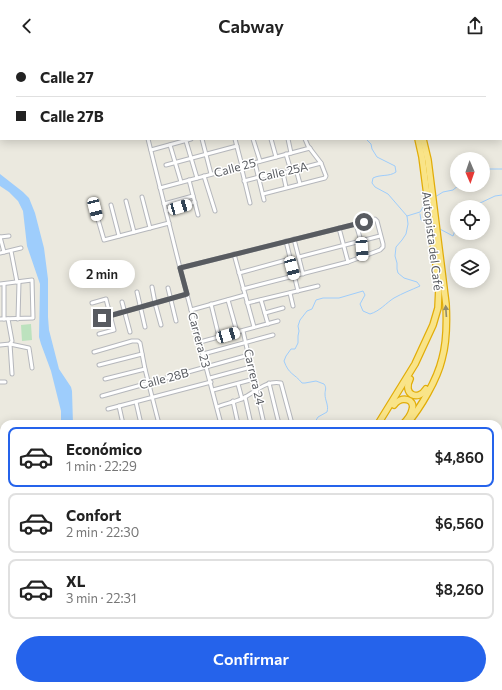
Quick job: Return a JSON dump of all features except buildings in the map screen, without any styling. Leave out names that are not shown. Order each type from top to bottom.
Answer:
[{"type":"highway","name":"Autopista del Café","points":[[380,420],[415,364],[433,325],[438,308],[439,287],[422,157],[418,140]]},
{"type":"highway","name":"Autopista del Café","points":[[411,420],[422,403],[439,371],[444,353],[447,328],[445,299],[428,160],[423,140]]},
{"type":"highway","points":[[433,325],[419,363],[407,384],[408,391],[414,395],[423,394],[431,380],[440,359],[447,328]]},
{"type":"highway","points":[[384,420],[395,403],[403,398],[409,400],[413,408],[411,414],[406,420]]},
{"type":"street","name":"Carrera 23","points":[[148,140],[220,420]]},
{"type":"street","points":[[172,140],[175,162],[181,182]]},
{"type":"street","points":[[151,150],[186,140],[197,178]]},
{"type":"street","points":[[202,140],[211,174]]},
{"type":"street","points":[[235,140],[250,203]]},
{"type":"street","points":[[253,140],[260,161]]},
{"type":"street","points":[[271,140],[276,157]]},
{"type":"street","points":[[288,140],[291,153]]},
{"type":"street","points":[[263,194],[326,176],[321,163],[306,140]]},
{"type":"street","points":[[166,165],[237,146]]},
{"type":"street","name":"Calle 25","points":[[160,188],[310,148]]},
{"type":"street","points":[[286,154],[291,171]]},
{"type":"street","points":[[255,163],[264,200]]},
{"type":"street","name":"Calle 25A","points":[[244,181],[321,163]]},
{"type":"street","points":[[296,169],[300,184]]},
{"type":"street","points":[[283,173],[286,187]]},
{"type":"street","points":[[204,176],[215,211]]},
{"type":"street","points":[[189,180],[198,215]]},
{"type":"street","points":[[164,204],[193,196]]},
{"type":"street","points":[[142,197],[150,228]]},
{"type":"street","points":[[126,201],[134,232]]},
{"type":"street","points":[[166,211],[195,202]]},
{"type":"street","points":[[111,205],[119,236]]},
{"type":"street","points":[[95,209],[103,239],[105,240],[169,223]]},
{"type":"street","points":[[180,268],[375,219],[377,221],[383,244],[383,247],[380,250],[348,262],[243,289]]},
{"type":"street","points":[[356,224],[361,241],[362,257]]},
{"type":"street","points":[[339,228],[348,262]]},
{"type":"street","points":[[4,252],[0,237],[9,236]]},
{"type":"street","points":[[299,257],[380,236]]},
{"type":"street","points":[[294,239],[303,274]]},
{"type":"street","points":[[286,241],[298,291]]},
{"type":"street","points":[[0,253],[21,248]]},
{"type":"street","points":[[11,251],[18,282],[18,319]]},
{"type":"street","points":[[234,254],[254,327]]},
{"type":"street","points":[[239,272],[290,259]]},
{"type":"street","points":[[32,280],[33,318],[2,319],[1,283],[18,282],[32,280]]},
{"type":"street","points":[[247,303],[318,286]]},
{"type":"street","points":[[152,287],[161,325]]},
{"type":"street","points":[[168,288],[176,321]]},
{"type":"street","points":[[137,292],[144,327]]},
{"type":"street","points":[[290,293],[293,306]]},
{"type":"street","points":[[94,320],[187,294]]},
{"type":"street","points":[[191,310],[245,295]]},
{"type":"street","points":[[92,303],[106,299],[114,330],[99,334]]},
{"type":"street","points":[[228,300],[237,332]]},
{"type":"street","points":[[261,300],[268,324]]},
{"type":"street","points":[[122,302],[130,332]]},
{"type":"street","points":[[211,304],[219,337]]},
{"type":"street","points":[[265,313],[283,308]]},
{"type":"street","points":[[8,319],[12,341],[10,344],[12,374]]},
{"type":"street","points":[[200,342],[278,321]]},
{"type":"street","name":"Carrera 24","points":[[243,331],[263,420]]},
{"type":"street","points":[[203,354],[273,335]]},
{"type":"street","points":[[94,352],[132,341],[138,341],[140,343],[148,383],[158,420]]},
{"type":"street","points":[[0,345],[10,344],[29,348],[32,368]]},
{"type":"street","points":[[99,365],[142,354]]},
{"type":"street","name":"Calle 28B","points":[[102,396],[249,355]]},
{"type":"street","points":[[210,378],[251,367]]},
{"type":"street","points":[[105,379],[145,369]]},
{"type":"street","points":[[213,390],[254,379]]},
{"type":"street","points":[[0,382],[5,382]]},
{"type":"street","points":[[108,409],[211,382]]},
{"type":"street","points":[[269,383],[278,420]]},
{"type":"street","points":[[217,407],[243,398],[269,383],[281,383],[291,420]]},
{"type":"street","points":[[238,384],[250,420]]},
{"type":"street","points":[[233,401],[237,420]]},
{"type":"street","points":[[136,402],[140,420]]},
{"type":"street","points":[[119,406],[122,420]]},
{"type":"green space","points":[[31,324],[32,340],[22,341],[21,325]]},
{"type":"water","points":[[0,174],[29,198],[35,213],[44,248],[48,279],[49,330],[59,369],[71,387],[73,420],[61,420],[61,411],[51,371],[39,337],[40,284],[27,246],[23,211],[18,201],[0,186]]},
{"type":"waterway","points":[[316,420],[318,417],[327,412],[328,407],[325,396],[325,385],[316,381],[302,383],[290,371],[284,361],[291,349],[295,349],[298,343],[298,326],[300,320],[307,311],[312,309],[316,300],[323,298],[339,298],[363,291],[365,295],[360,304],[363,311],[370,314],[374,313],[394,298],[420,286],[417,282],[404,278],[398,273],[397,269],[395,256],[396,247],[406,234],[408,224],[407,216],[388,194],[375,187],[372,183],[373,178],[396,172],[395,166],[377,157],[371,144],[367,140]]},
{"type":"waterway","points":[[490,169],[502,169]]},
{"type":"waterway","points":[[435,197],[443,192],[450,191]]},
{"type":"waterway","points":[[486,200],[502,195]]},
{"type":"waterway","points":[[407,216],[420,212],[426,203]]},
{"type":"waterway","points":[[420,214],[421,220],[428,224]]},
{"type":"waterway","points":[[438,228],[450,234]]},
{"type":"route","points":[[102,318],[187,294],[180,268],[364,222]]}]
